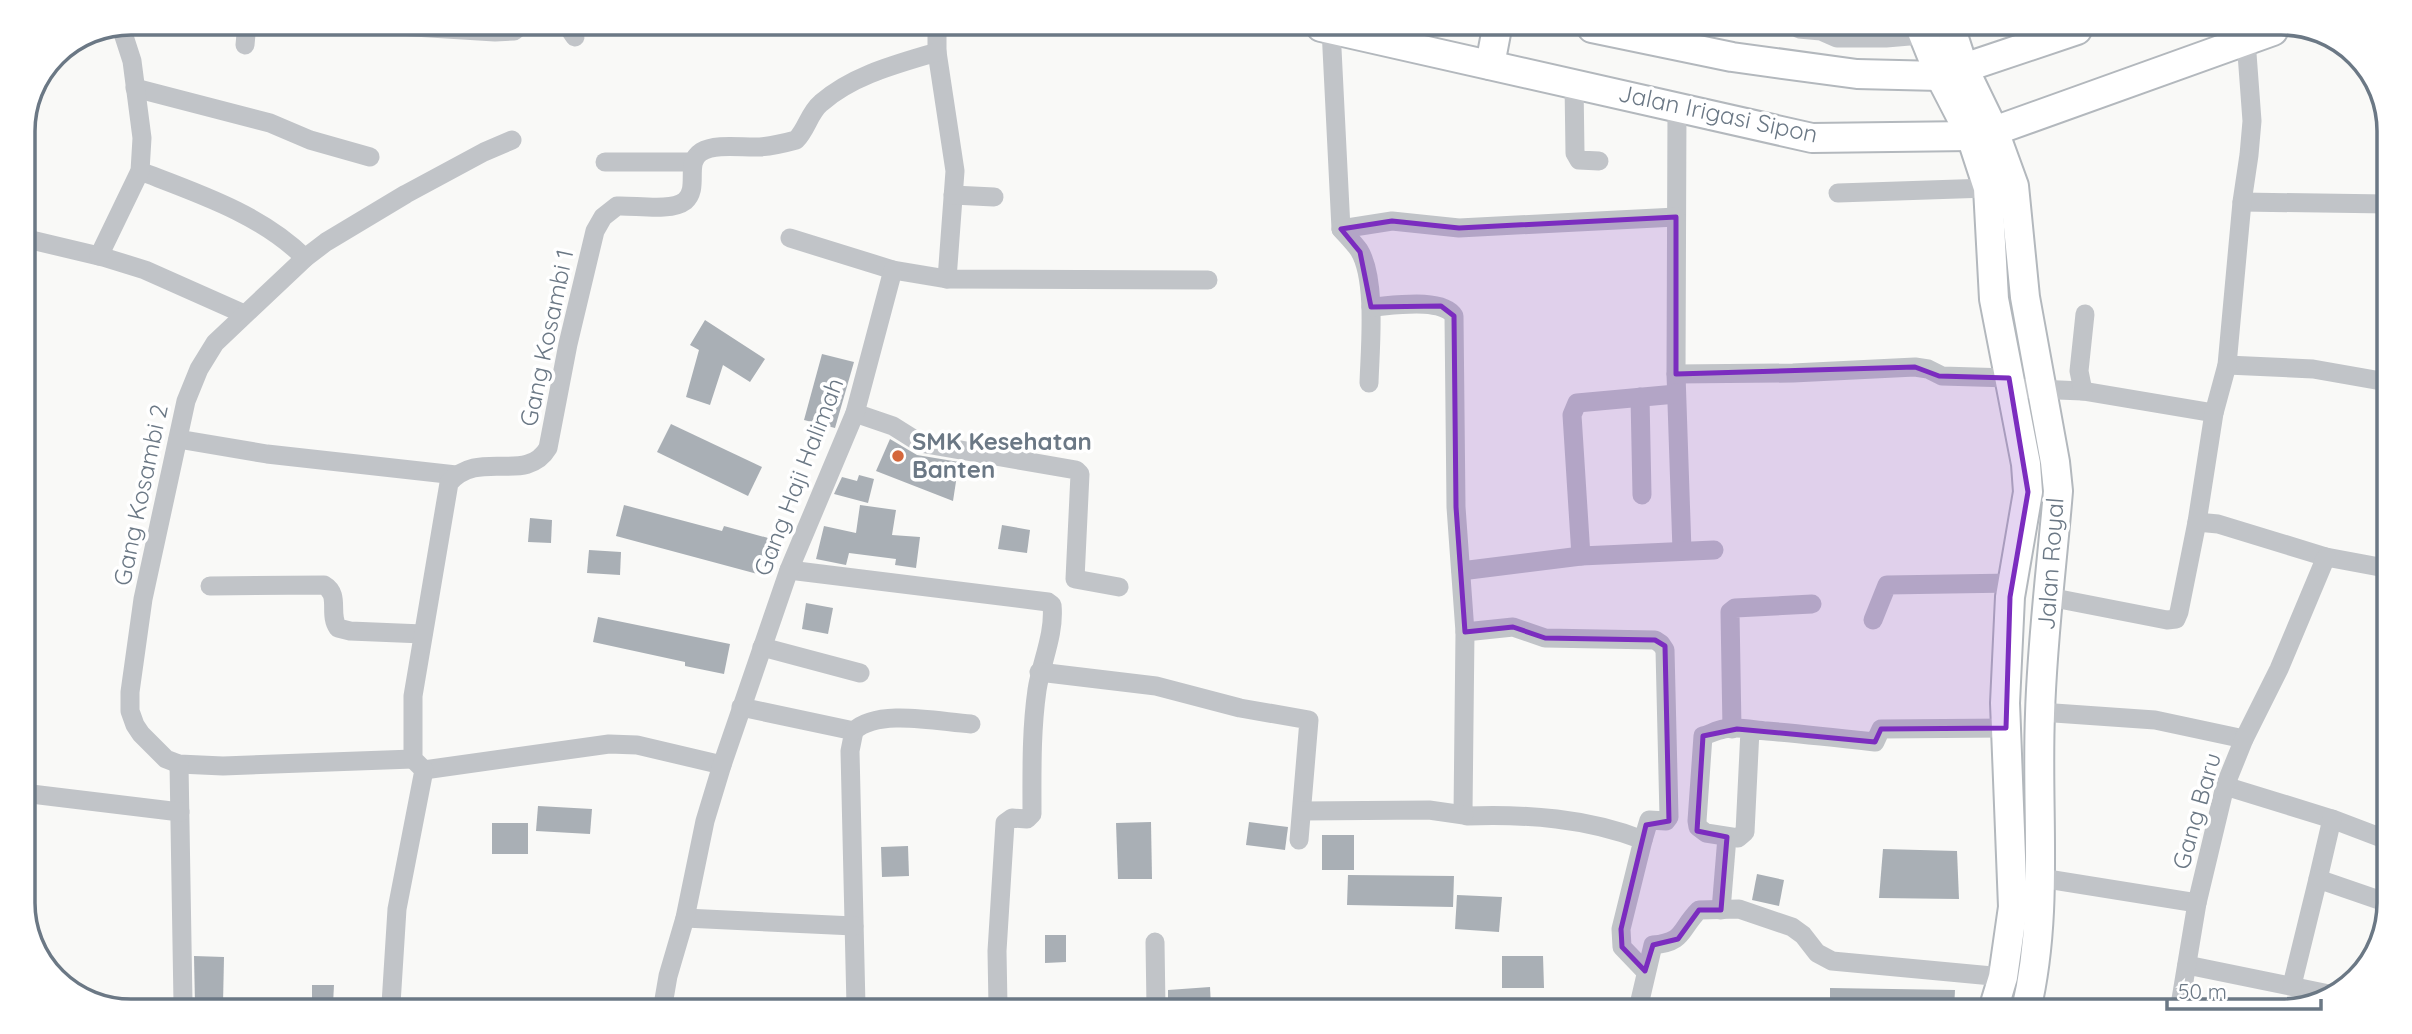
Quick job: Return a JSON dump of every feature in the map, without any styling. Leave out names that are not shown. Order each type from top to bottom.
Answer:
[{"type":"street","points":[[245,45],[246,35]]},
{"type":"street","points":[[937,35],[955,171],[947,279]]},
{"type":"street","points":[[1327,35],[1341,229],[1360,252],[1371,307],[1369,383]]},
{"type":"street","name":"Jalan Irigasi Sipon","points":[[1384,35],[1493,48],[1574,83],[1812,138],[1981,130],[2242,35]]},
{"type":"street","points":[[1626,35],[1732,57],[1857,74],[1953,75],[2063,35]]},
{"type":"street","points":[[1924,35],[1953,75],[1981,130]]},
{"type":"street","points":[[1951,35],[1953,75]]},
{"type":"street","points":[[2049,597],[2167,620],[2176,619],[2179,612],[2214,414],[2227,365],[2252,121],[2242,35]]},
{"type":"street","points":[[99,256],[140,172],[142,138],[129,45],[125,36]]},
{"type":"street","points":[[605,162],[693,162],[708,149],[760,147],[796,139],[820,104],[853,82],[889,66],[937,51]]},
{"type":"street","points":[[1574,83],[1575,153],[1579,160],[1600,161]]},
{"type":"street","points":[[135,88],[270,123],[310,140],[370,157]]},
{"type":"street","points":[[1677,107],[1676,394],[1682,551]]},
{"type":"street","name":"Jalan Royal","points":[[1981,130],[1994,299],[2026,464],[2028,492],[2013,583],[2006,690],[2013,907],[2003,977],[1996,999]]},
{"type":"street","name":"Jalan Royal","points":[[1981,130],[2014,186],[2025,297],[2058,491],[2040,712],[2038,816],[2041,878],[2038,954],[2028,999]]},
{"type":"street","name":"Gang Kosambi 2","points":[[179,764],[166,759],[153,748],[135,725],[130,692],[143,599],[186,401],[199,369],[215,343],[244,314],[326,242],[406,194],[512,139]]},
{"type":"street","name":"Gang Kosambi 1","points":[[456,475],[471,467],[529,465],[545,454],[595,231],[603,217],[617,206],[670,206],[683,202],[691,192],[693,162]]},
{"type":"street","points":[[140,172],[242,213],[291,244],[305,258]]},
{"type":"street","points":[[1838,192],[1987,188]]},
{"type":"street","points":[[953,195],[994,197]]},
{"type":"street","points":[[2242,202],[2377,204]]},
{"type":"street","points":[[1341,229],[1392,221],[1459,228],[1676,217]]},
{"type":"street","points":[[790,238],[893,270],[947,279],[1208,280]]},
{"type":"street","points":[[35,241],[145,270],[244,314]]},
{"type":"street","name":"Gang Haji Halimah","points":[[664,999],[667,976],[685,918],[705,821],[722,765],[789,570],[855,413],[893,270]]},
{"type":"street","points":[[1371,307],[1417,304],[1441,306],[1454,316],[1456,507],[1465,632],[1461,797],[1464,815]]},
{"type":"street","points":[[2083,391],[2079,371],[2085,314]]},
{"type":"street","points":[[2227,365],[2313,369],[2377,380]]},
{"type":"street","points":[[1676,374],[1793,373],[1915,367],[1928,369],[1942,376],[2083,391],[2214,414]]},
{"type":"street","points":[[1581,556],[1574,409],[1577,403],[1676,394]]},
{"type":"street","points":[[1640,397],[1642,495]]},
{"type":"street","points":[[855,413],[893,426],[920,443],[1076,470],[1080,474],[1075,579],[1119,587]]},
{"type":"street","points":[[178,439],[267,454],[456,475]]},
{"type":"street","points":[[391,999],[397,909],[419,765],[413,696],[446,492],[456,475]]},
{"type":"street","points":[[2197,522],[2218,524],[2326,557],[2377,567]]},
{"type":"street","points":[[1461,571],[1581,556],[1714,550]]},
{"type":"street","name":"Gang Baru","points":[[2181,999],[2197,902],[2225,786],[2244,739],[2279,669],[2326,557]]},
{"type":"street","points":[[789,570],[1048,602],[1052,606],[1045,660],[1039,672],[1032,722],[1032,814],[1027,819],[1012,818],[1005,823],[997,951],[998,999]]},
{"type":"street","points":[[1873,620],[1887,585],[2013,583]]},
{"type":"street","points":[[210,586],[324,585],[334,597],[333,621],[338,628],[349,631],[423,634]]},
{"type":"street","points":[[1812,604],[1735,608],[1730,612],[1741,729],[1747,827],[1738,838],[1706,833],[1698,827],[1703,736],[1741,729],[1875,742],[1881,729],[2006,728]]},
{"type":"street","points":[[1465,632],[1513,627],[1545,638],[1655,640],[1665,650],[1669,817],[1666,821],[1650,820],[1646,825],[1621,929],[1622,947],[1645,971]]},
{"type":"street","points":[[762,647],[860,673]]},
{"type":"street","points":[[1039,672],[1156,686],[1240,708],[1307,719],[1309,725],[1299,840]]},
{"type":"street","points":[[741,707],[854,731]]},
{"type":"street","points":[[2040,712],[2155,720],[2244,739]]},
{"type":"street","points":[[856,999],[850,751],[854,731],[869,720],[886,718],[971,724]]},
{"type":"street","points":[[183,999],[179,764],[419,765],[609,744],[637,745],[722,765]]},
{"type":"street","points":[[2225,786],[2332,819],[2377,836]]},
{"type":"street","points":[[35,794],[180,812]]},
{"type":"street","points":[[1301,811],[1429,810],[1464,815],[1532,815],[1613,828],[1643,840]]},
{"type":"street","points":[[2292,985],[2332,819]]},
{"type":"street","points":[[1721,910],[1727,837]]},
{"type":"street","points":[[2041,878],[2197,902]]},
{"type":"street","points":[[2318,879],[2377,899]]},
{"type":"street","points":[[1640,999],[1653,945],[1674,942],[1699,910],[1739,909],[1792,927],[1818,953],[1832,961],[2003,977]]},
{"type":"street","points":[[685,918],[854,926]]},
{"type":"street","points":[[1155,942],[1156,999]]},
{"type":"street","points":[[2187,965],[2318,991]]},
{"type":"highlighted area","points":[[1676,217],[1676,374],[1915,367],[1939,376],[2009,378],[2028,492],[2010,597],[2006,728],[1881,729],[1875,742],[1737,729],[1703,736],[1697,831],[1727,837],[1721,910],[1699,910],[1678,939],[1653,945],[1645,971],[1622,947],[1621,929],[1646,825],[1669,821],[1665,646],[1655,640],[1545,638],[1513,627],[1465,632],[1456,507],[1454,316],[1441,306],[1371,307],[1360,252],[1341,229],[1392,221],[1459,228]]},
{"type":"building","points":[[705,320],[765,359],[750,382],[723,365],[710,405],[686,397],[699,350],[690,345]]},
{"type":"building","points":[[822,354],[854,362],[835,428],[804,420]]},
{"type":"building","points":[[671,424],[762,467],[748,496],[657,452]]},
{"type":"building","points":[[890,439],[917,455],[959,462],[953,501],[876,471]]},
{"type":"building","points":[[859,475],[874,479],[868,503],[834,494],[842,477],[857,481]]},
{"type":"building","points":[[624,505],[722,531],[724,526],[779,541],[769,577],[616,536]]},
{"type":"building","points":[[860,505],[896,510],[892,535],[920,537],[916,568],[895,565],[896,559],[849,553],[846,565],[816,559],[824,526],[856,533]]},
{"type":"building","points":[[530,518],[552,520],[551,543],[528,542]]},
{"type":"building","points":[[1002,525],[1030,530],[1027,553],[998,549]]},
{"type":"building","points":[[589,550],[621,552],[620,575],[587,573]]},
{"type":"building","points":[[806,603],[833,608],[828,634],[802,629]]},
{"type":"building","points":[[598,617],[730,644],[724,674],[685,666],[685,662],[593,642]]},
{"type":"building","points":[[538,806],[592,809],[590,834],[536,831]]},
{"type":"building","points":[[1151,822],[1152,879],[1118,879],[1116,823]]},
{"type":"building","points":[[1249,822],[1288,827],[1285,850],[1246,845]]},
{"type":"building","points":[[492,823],[528,823],[528,854],[492,854]]},
{"type":"building","points":[[1322,835],[1354,835],[1354,870],[1322,870]]},
{"type":"building","points":[[908,846],[909,876],[882,877],[881,847]]},
{"type":"building","points":[[1883,849],[1957,851],[1959,899],[1879,898]]},
{"type":"building","points":[[1757,874],[1784,880],[1779,906],[1752,900]]},
{"type":"building","points":[[1348,875],[1454,876],[1453,907],[1347,905]]},
{"type":"building","points":[[1457,895],[1502,897],[1499,932],[1455,929]]},
{"type":"building","points":[[1045,935],[1066,935],[1066,962],[1045,963]]},
{"type":"building","points":[[194,956],[224,957],[223,999],[195,999]]},
{"type":"building","points":[[1502,956],[1543,956],[1544,988],[1502,988]]},
{"type":"building","points":[[312,985],[334,985],[333,999],[312,999]]},
{"type":"building","points":[[1210,987],[1211,999],[1168,999],[1168,990]]},
{"type":"building","points":[[1830,988],[1955,990],[1955,999],[1830,999]]},
{"type":"place","name":"SMK Kesehatan Banten","points":[[898,456]]}]
